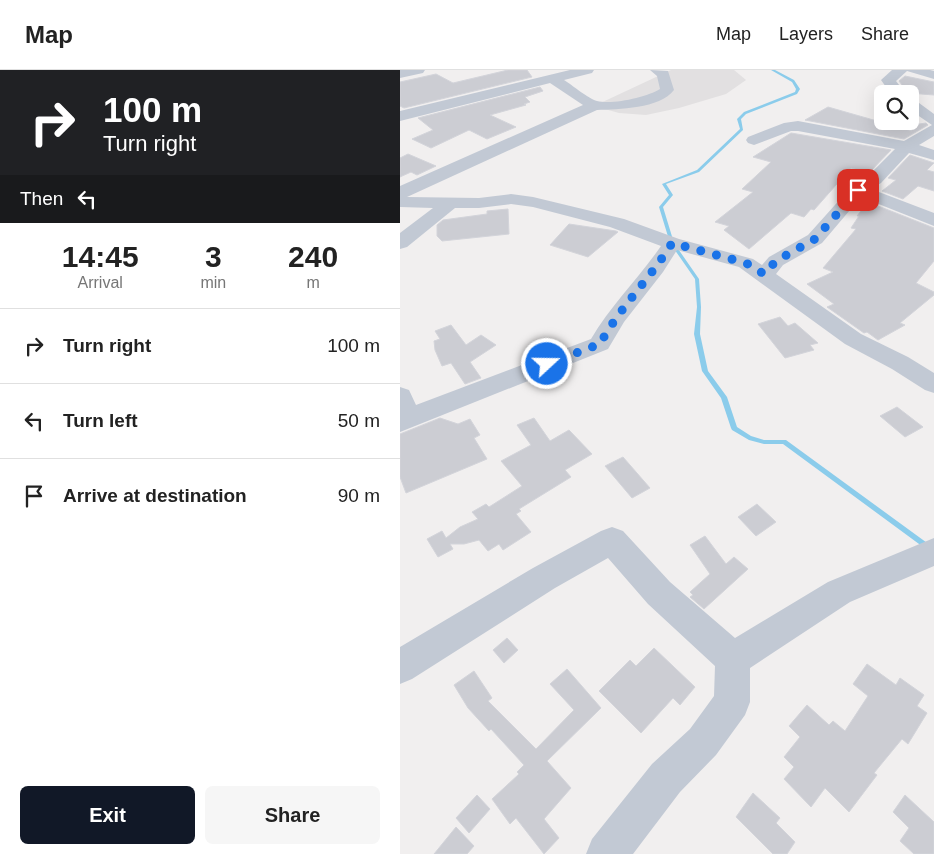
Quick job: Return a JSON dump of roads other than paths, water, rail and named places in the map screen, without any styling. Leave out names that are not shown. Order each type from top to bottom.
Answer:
[{"type":"street","points":[[400,74],[418,70]]},
{"type":"street","points":[[400,116],[587,70]]},
{"type":"street","points":[[400,193],[594,106],[619,105],[657,98],[667,90],[663,74],[657,70]]},
{"type":"street","points":[[892,85],[888,80],[901,70]]},
{"type":"street","points":[[913,70],[934,75]]},
{"type":"street","points":[[553,79],[594,106]]},
{"type":"street","points":[[919,110],[934,121]]},
{"type":"street","points":[[754,140],[789,126],[798,126],[906,147],[934,155]]},
{"type":"street","points":[[764,274],[776,261],[815,239],[858,190],[875,179],[906,147],[934,130]]},
{"type":"street","points":[[858,190],[934,220]]},
{"type":"street","points":[[400,202],[449,204],[511,199],[533,202],[617,223],[672,243],[746,263],[853,339],[900,363],[934,384]]},
{"type":"street","points":[[404,235],[449,204]]},
{"type":"street","points":[[402,413],[600,344],[614,319],[656,268],[672,243]]},
{"type":"street","points":[[400,667],[544,578],[612,540],[659,593],[733,660],[732,702],[703,742],[666,778],[607,854]]},
{"type":"street","points":[[733,660],[839,592],[934,552]]},
{"type":"waterway","points":[[773,70],[793,81],[798,89],[796,93],[745,113],[739,119],[742,129],[698,171],[664,184],[671,195],[661,207],[672,243],[697,279],[699,307],[697,334],[705,371],[724,397],[734,428],[749,438],[764,442],[784,442],[934,552]]}]
